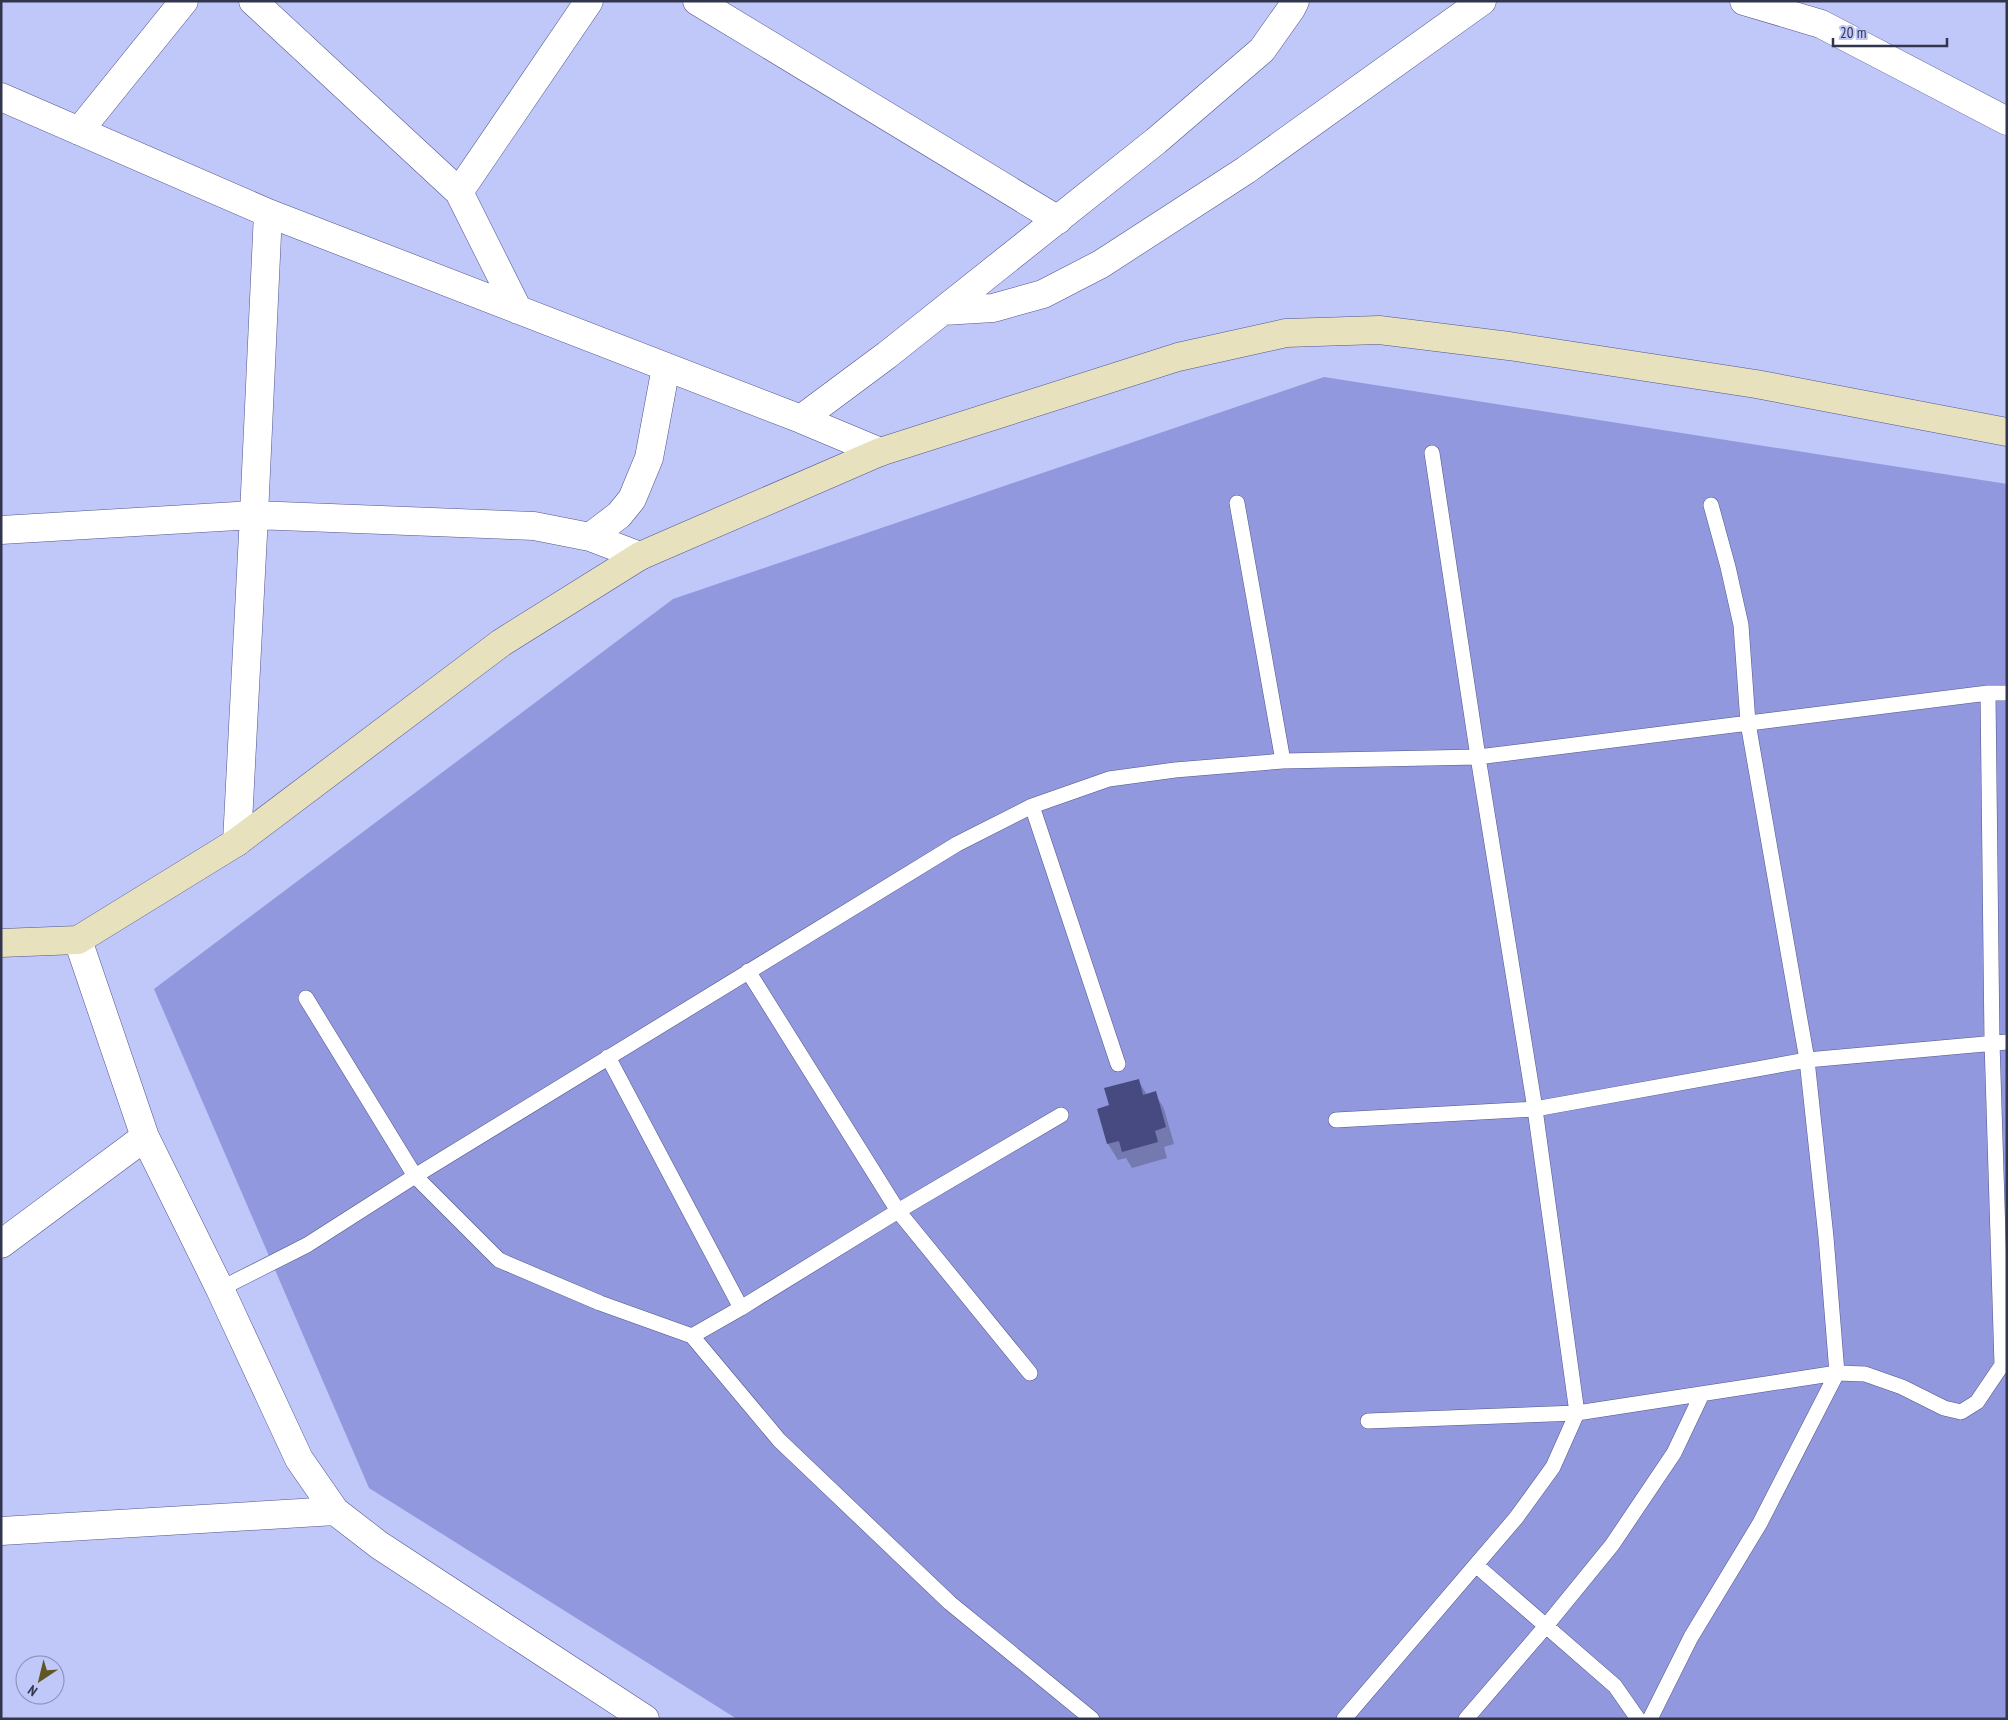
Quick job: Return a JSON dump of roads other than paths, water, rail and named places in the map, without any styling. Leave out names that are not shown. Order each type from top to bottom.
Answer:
[{"type":"street","points":[[78,131],[184,1]]},
{"type":"street","points":[[252,1],[459,192],[518,310]]},
{"type":"street","points":[[459,192],[589,1]]},
{"type":"street","points":[[697,1],[1058,220]]},
{"type":"street","points":[[801,419],[944,310],[1156,141],[1262,50],[1291,9],[1294,1]]},
{"type":"street","points":[[944,310],[992,308],[1043,294],[1101,264],[1246,170],[1482,1]]},
{"type":"street","points":[[1744,1],[1821,24],[2007,121]]},
{"type":"street","points":[[1,97],[268,213],[801,419],[880,452]]},
{"type":"street","points":[[237,842],[268,213]]},
{"type":"street","points":[[1,942],[78,940],[237,842],[502,643],[640,556],[880,452],[1178,357],[1286,333],[1378,330],[1509,346],[1756,384],[2007,432]]},
{"type":"street","points":[[590,537],[620,515],[632,499],[649,458],[666,367]]},
{"type":"street","points":[[1,530],[254,515],[534,526],[590,537],[640,556]]},
{"type":"street","points":[[78,940],[146,1137],[220,1289],[299,1459],[335,1511],[379,1545],[645,1719]]},
{"type":"street","points":[[1,1244],[146,1137]]},
{"type":"street","points":[[1,1530],[335,1511]]},
{"type":"lane","points":[[1344,1719],[1477,1566],[1516,1518],[1554,1467],[1577,1413],[1535,1109],[1478,757],[1432,454]]},
{"type":"lane","points":[[1237,503],[1283,761]]},
{"type":"lane","points":[[1650,1719],[1691,1637],[1760,1524],[1837,1373],[1826,1237],[1807,1060],[1748,723],[1741,625],[1728,568],[1710,505]]},
{"type":"lane","points":[[1368,1421],[1577,1413],[1837,1373],[1865,1374],[1902,1387],[1944,1408],[1961,1412],[1977,1402],[2004,1367],[1999,1042],[1988,693]]},
{"type":"lane","points":[[220,1289],[307,1246],[415,1176],[957,844],[1032,806],[1109,779],[1174,770],[1283,761],[1478,757],[1988,693],[2007,693]]},
{"type":"lane","points":[[1032,806],[1118,1064]]},
{"type":"lane","points":[[748,971],[898,1211],[1030,1373]]},
{"type":"lane","points":[[306,998],[415,1176],[499,1260],[600,1303],[692,1336],[779,1440],[950,1603],[1092,1719]]},
{"type":"lane","points":[[1336,1120],[1535,1109],[1807,1060],[1999,1042]]},
{"type":"lane","points":[[608,1057],[741,1308]]},
{"type":"lane","points":[[692,1336],[898,1211],[1062,1115]]},
{"type":"lane","points":[[1466,1719],[1546,1626],[1612,1545],[1674,1452],[1702,1394]]},
{"type":"lane","points":[[1477,1566],[1615,1686],[1638,1719]]}]
